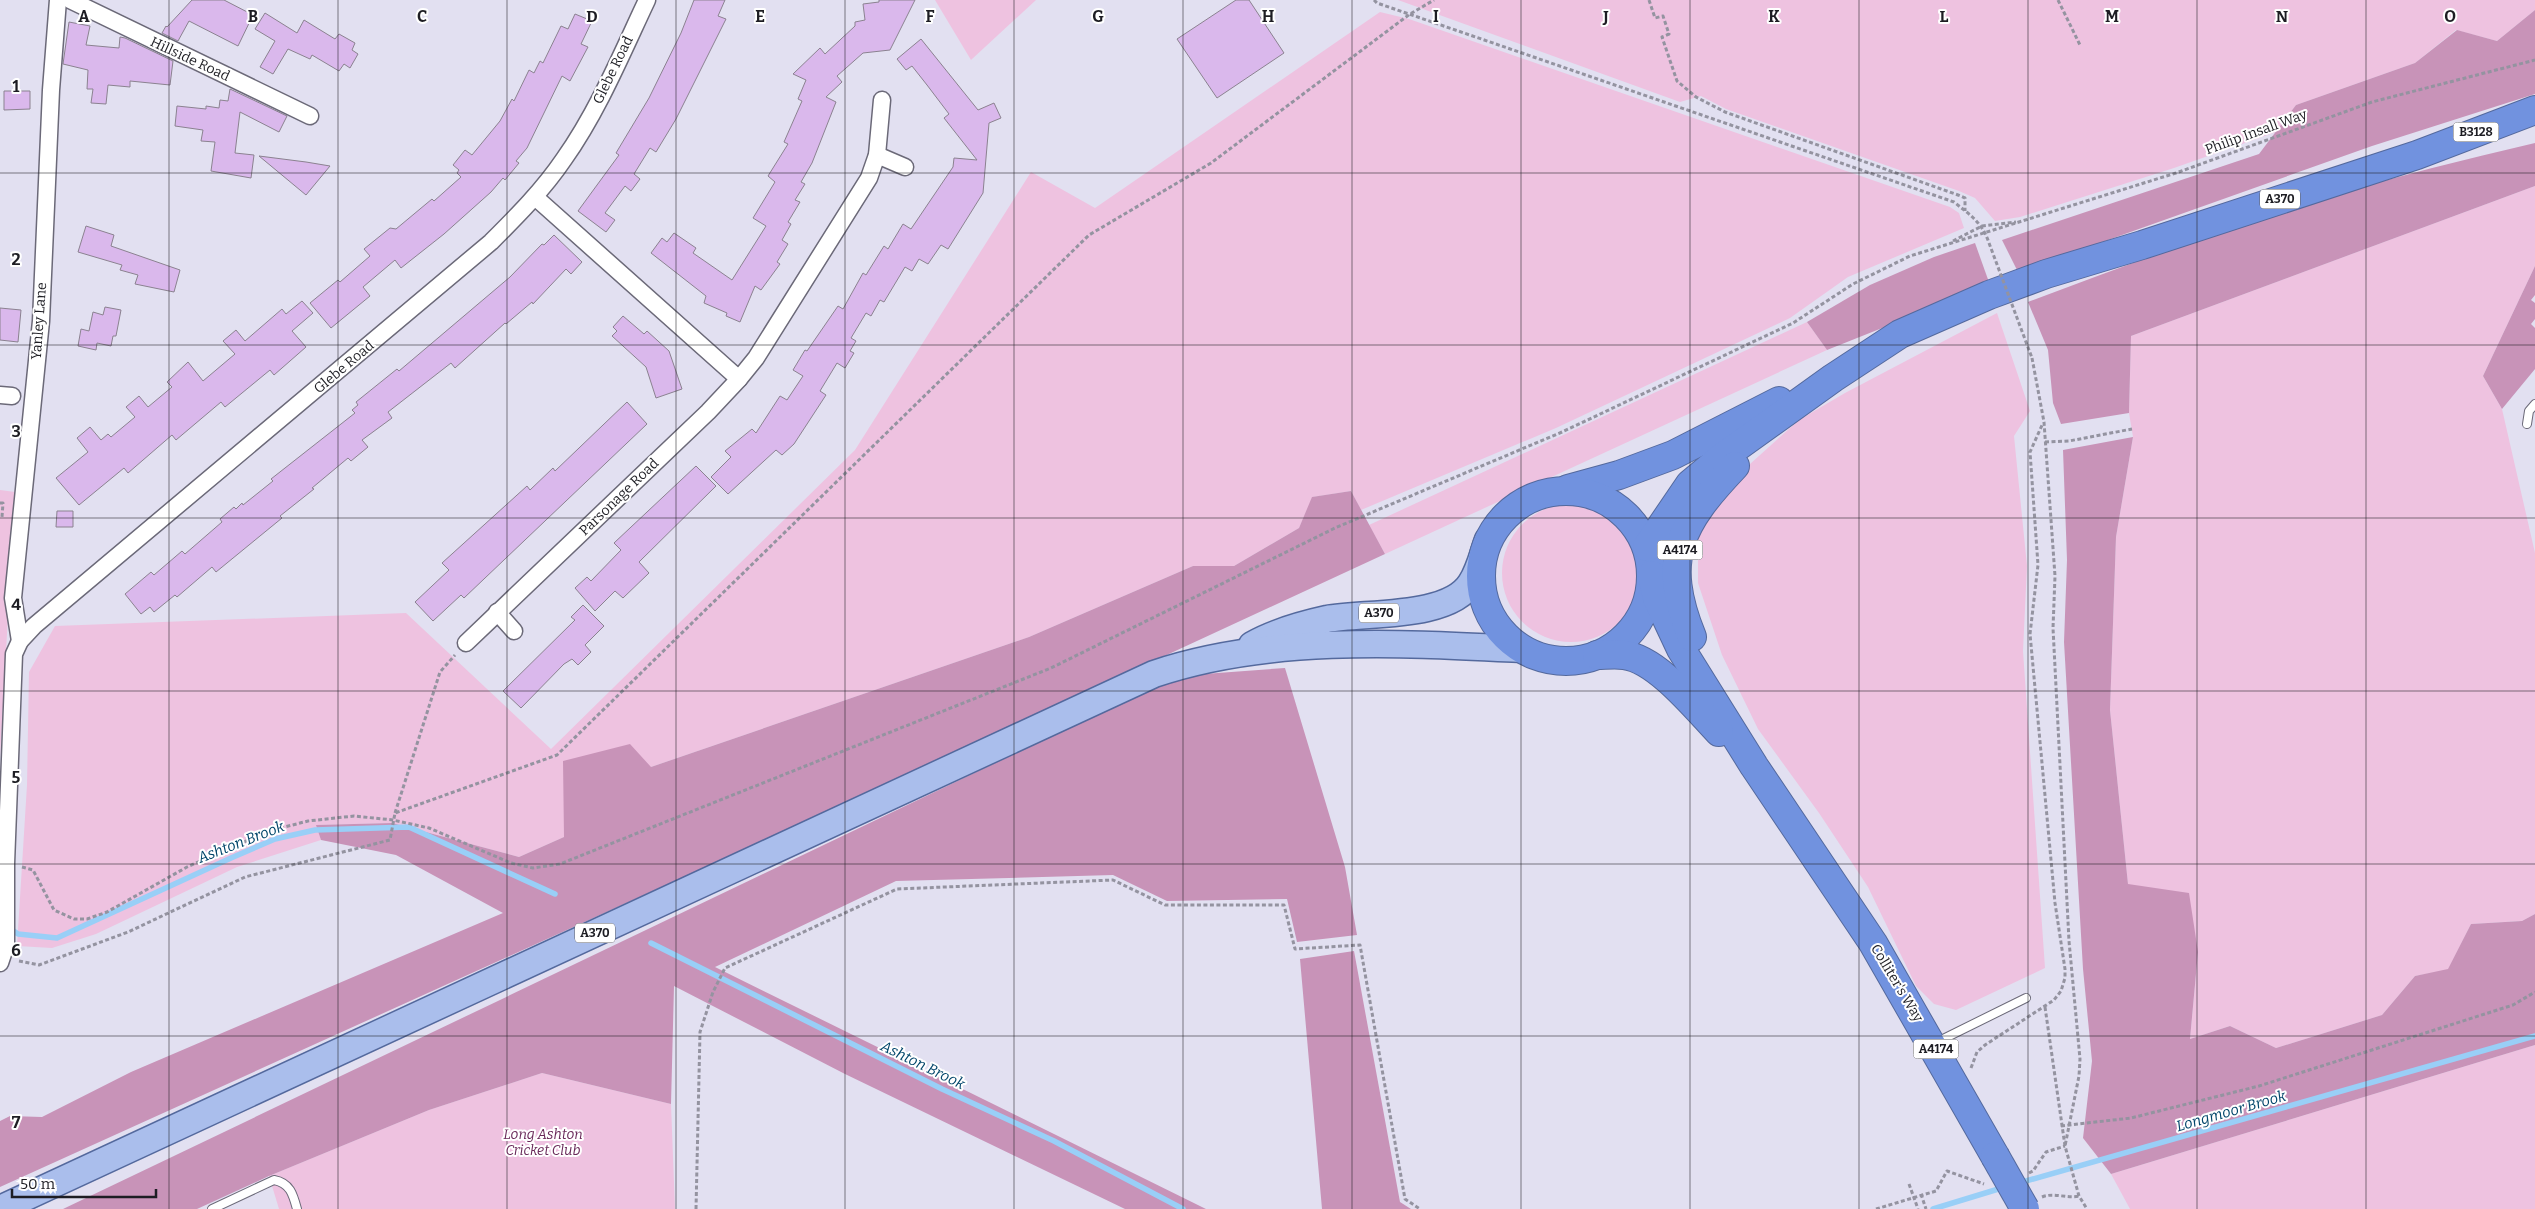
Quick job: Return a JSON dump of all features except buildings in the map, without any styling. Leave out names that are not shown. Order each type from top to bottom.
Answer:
[{"type":"highway","name":"B3128","points":[[2417,154],[2535,110]]},
{"type":"highway","name":"A370","points":[[1646,547],[1690,484],[1720,459],[1833,378],[1900,334],[1990,295],[2046,274],[2142,245],[2417,154],[2535,123]]},
{"type":"highway","name":"A370","points":[[1564,490],[1620,475],[1673,455],[1786,398],[1833,378]]},
{"type":"highway","name":"A4174","points":[[1754,766],[1705,668],[1681,610],[1676,565],[1685,528],[1707,496],[1745,455],[1833,378]]},
{"type":"highway","points":[[1564,490],[1590,494],[1614,505],[1634,524],[1646,547],[1652,575],[1648,600],[1637,624],[1619,643],[1597,655],[1572,661],[1546,658],[1522,649],[1499,628],[1484,601],[1481,570],[1488,540],[1501,520],[1519,504],[1540,494],[1564,490]]},
{"type":"highway","name":"Colliter's Way","points":[[1652,575],[1657,598],[1681,649],[1754,766],[1873,944],[1933,1044],[2025,1209]]},
{"type":"highway","name":"Colliter's Way","points":[[1597,655],[1625,655],[1644,662],[1661,674],[1754,766]]},
{"type":"main road","name":"A370","points":[[1240,652],[1274,633],[1328,619],[1436,606],[1455,599],[1471,584],[1488,540]]},
{"type":"main road","name":"A370","points":[[0,1209],[1154,674],[1191,661],[1240,652],[1405,644],[1454,644],[1522,649]]},
{"type":"street","name":"Yanley Lane","points":[[20,641],[13,598],[40,321],[51,90],[58,0]]},
{"type":"street","name":"Hillside Road","points":[[70,0],[310,116]]},
{"type":"street","name":"Glebe Road","points":[[6,864],[11,698],[14,654],[20,641],[34,626],[463,267],[535,198],[565,158],[595,108],[647,0]]},
{"type":"street","name":"Parsonage Road","points":[[466,643],[708,412],[756,358],[868,178],[877,155],[882,100]]},
{"type":"street","points":[[877,155],[905,167]]},
{"type":"street","points":[[535,198],[739,379]]},
{"type":"street","points":[[498,612],[514,631]]},
{"type":"street","points":[[1,960],[6,945],[6,864]]},
{"type":"lane","points":[[2527,424],[2529,412],[2535,404]]},
{"type":"lane","points":[[1933,1044],[2026,998]]},
{"type":"lane","points":[[212,1209],[274,1180],[284,1182],[292,1191],[297,1209]]},
{"type":"path","points":[[1374,0],[1377,3],[1954,202],[1976,218],[1982,226],[2032,358],[2044,422],[2055,576],[2054,628],[2069,941],[2080,1059],[2079,1076],[2070,1126],[2064,1146]]},
{"type":"path","points":[[396,812],[557,755],[1088,235],[1210,163],[1410,14],[1434,0]]},
{"type":"path","points":[[1649,0],[1655,18],[1663,16],[1669,34],[1662,37],[1677,82],[1696,97],[1725,112],[1958,195],[1965,198],[1965,211]]},
{"type":"path","points":[[2058,0],[2080,45]]},
{"type":"path","name":"Philip Insall Way","points":[[1949,243],[2176,173],[2372,102],[2535,60]]},
{"type":"path","points":[[6,864],[33,870],[54,910],[74,919],[86,919],[107,912],[187,867],[269,831],[308,821],[354,816],[393,820],[429,828],[518,864],[533,868],[560,864],[1051,668],[1335,528],[1562,432],[1793,323],[1852,284],[1910,256],[1949,243],[1982,226],[2021,221]]},
{"type":"path","points":[[1971,1071],[1977,1052],[2045,1007],[2061,990],[2065,978],[2055,903],[2030,634],[2038,565],[2030,452],[2044,422]]},
{"type":"path","points":[[2045,442],[2069,441],[2132,429]]},
{"type":"path","points":[[1,960],[39,965],[128,932],[245,877],[390,840],[393,820],[440,672],[466,643]]},
{"type":"path","points":[[696,1209],[700,1032],[713,992],[724,968],[897,889],[1113,880],[1165,905],[1284,905],[1295,950],[1360,945],[1405,1198],[1420,1209]]},
{"type":"path","points":[[2061,1126],[2131,1118],[2260,1086],[2513,1004],[2535,992]]},
{"type":"path","points":[[2045,1007],[2064,1146],[2079,1196],[2087,1209]]},
{"type":"path","points":[[2025,1174],[2033,1171],[2046,1152],[2064,1146]]},
{"type":"path","points":[[1876,1209],[1936,1191],[1947,1171],[1987,1184]]},
{"type":"path","points":[[1909,1184],[1918,1209]]},
{"type":"path","points":[[1922,1196],[1926,1209]]},
{"type":"green space","points":[[935,0],[1036,0],[971,60]]},
{"type":"green space","points":[[1398,0],[2535,0],[2535,10],[2497,41],[2456,30],[2415,63],[2296,105],[2276,132],[2174,168],[2020,217],[1995,221],[1975,198],[1959,191],[1726,109],[1701,96],[1680,102]]},
{"type":"green space","points":[[1380,12],[1409,19],[1950,207],[1959,213],[1964,228],[1848,277],[1790,318],[1556,428],[1361,510],[1351,491],[1313,497],[1299,528],[1234,566],[1193,566],[1029,637],[651,767],[564,837],[519,857],[392,823],[317,825],[321,840],[237,867],[96,934],[52,948],[17,946],[27,785],[29,672],[55,626],[406,613],[551,749],[855,450],[1031,172],[1095,208]]},
{"type":"green space","points":[[2535,186],[2535,266],[2483,376],[2502,409],[2535,553],[2535,914],[2522,921],[2471,924],[2448,970],[2415,976],[2382,1015],[2276,1048],[2230,1026],[2190,1039],[2198,952],[2128,884],[2110,710],[2116,537],[2133,437],[2129,413],[2131,336]]},
{"type":"green space","points":[[1997,313],[2030,411],[2014,436],[2027,566],[2023,651],[2045,968],[1956,1010],[1934,1004],[1916,986],[1868,887],[1819,813],[1758,729],[1722,655],[1698,583],[1698,537],[1720,499],[1750,464],[1799,420],[1845,393]]},
{"type":"green space","points":[[1807,322],[1827,350],[1385,554],[1369,525]]},
{"type":"green space","points":[[0,490],[15,492],[0,758]]},
{"type":"green space","points":[[1571,504],[1597,510],[1620,524],[1634,547],[1640,573],[1634,599],[1620,622],[1597,636],[1571,642],[1545,636],[1522,622],[1508,599],[1502,573],[1508,547],[1522,524],[1545,510]]},
{"type":"green space","points":[[2535,1045],[2535,1209],[2130,1209],[2111,1174]]},
{"type":"green space","name":"Long Ashton Cricket Club","points":[[542,1073],[671,1104],[675,1209],[279,1209],[269,1176],[429,1110]]},
{"type":"shaded area","points":[[2535,10],[2535,94],[2372,146],[2018,272],[2002,240],[2259,154],[2296,105],[2415,63],[2457,30],[2497,41]]},
{"type":"shaded area","points":[[2535,143],[2535,186],[2131,336],[2129,413],[2061,424],[2053,403],[2048,350],[2028,302],[2213,234],[2326,197],[2430,168]]},
{"type":"shaded area","points":[[1975,243],[1990,285],[1827,350],[1807,322],[1870,285],[1934,257]]},
{"type":"shaded area","points":[[2535,266],[2535,295],[2531,300],[2535,303],[2535,319],[2531,324],[2535,328],[2535,369],[2502,409],[2483,376]]},
{"type":"shaded area","points":[[2133,437],[2116,537],[2110,710],[2128,884],[2189,893],[2198,952],[2190,1039],[2230,1026],[2276,1048],[2382,1015],[2415,976],[2448,969],[2471,924],[2522,921],[2535,914],[2535,1045],[2111,1174],[2083,1138],[2092,1061],[2083,969],[2064,642],[2067,560],[2063,450]]},
{"type":"shaded area","points":[[1351,491],[1385,554],[860,797],[0,1187],[0,1121],[10,1116],[42,1117],[131,1072],[503,913],[396,855],[321,840],[316,825],[392,823],[519,857],[564,837],[563,761],[630,744],[651,767],[1029,637],[1193,566],[1234,566],[1299,528],[1312,497]]},
{"type":"shaded area","points":[[1285,668],[1345,867],[1357,935],[1297,942],[1287,899],[1167,901],[1113,875],[896,881],[715,967],[1206,1209],[1125,1209],[845,1074],[674,986],[671,1104],[542,1073],[429,1110],[269,1176],[197,1209],[63,1209],[1177,676]]},
{"type":"shaded area","points":[[1354,951],[1400,1202],[1411,1209],[1322,1209],[1300,959]]},
{"type":"waterway","name":"Ashton Brook","points":[[8,927],[18,934],[57,938],[275,839],[315,830],[409,827],[555,894]]},
{"type":"waterway","name":"Ashton Brook","points":[[651,943],[942,1089],[1054,1141],[1183,1209]]},
{"type":"waterway","name":"Longmoor Brook","points":[[2019,1183],[2535,1036]]},
{"type":"waterway","name":"Longmoor Brook","points":[[1933,1209],[2005,1187]]}]
